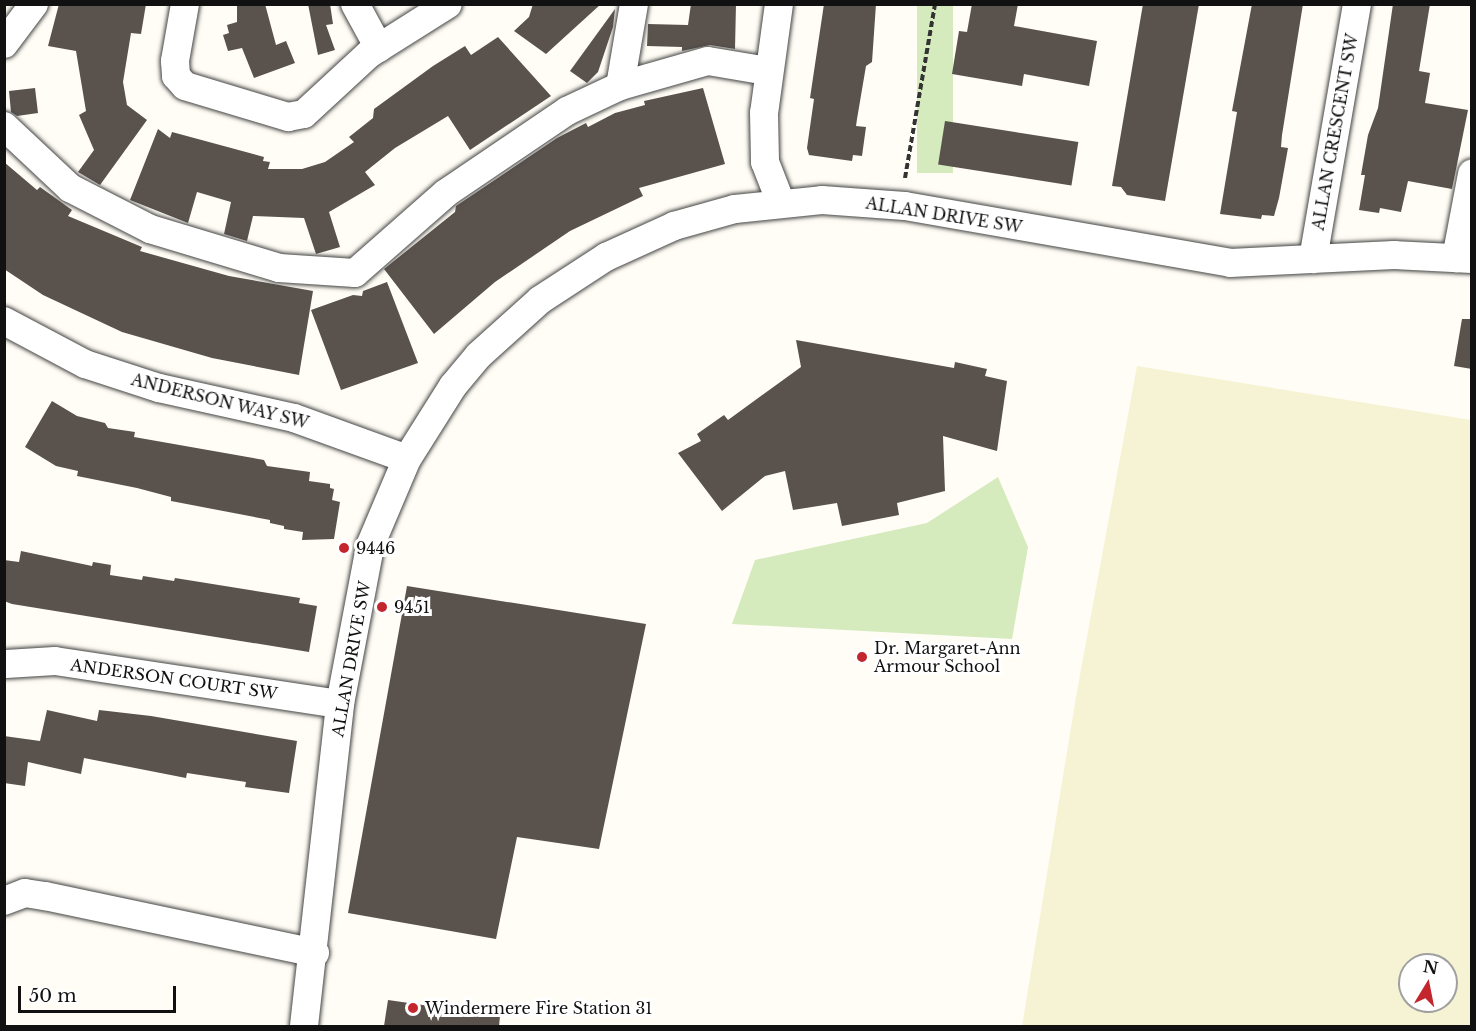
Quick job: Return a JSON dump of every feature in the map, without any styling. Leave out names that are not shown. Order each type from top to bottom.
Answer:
[{"type":"street","points":[[4,44],[34,4]]},
{"type":"street","points":[[185,4],[175,61],[180,81],[185,86],[288,117],[304,114],[379,48],[448,4]]},
{"type":"street","points":[[355,4],[379,48]]},
{"type":"street","points":[[620,86],[634,4]]},
{"type":"street","points":[[779,4],[768,71],[765,162],[781,202]]},
{"type":"street","name":"ALLAN CRESCENT SW","points":[[1313,259],[1357,4]]},
{"type":"street","points":[[4,126],[70,188],[150,229],[279,268],[355,273],[446,194],[567,111],[620,86],[708,61],[768,71]]},
{"type":"street","points":[[1464,258],[1472,174]]},
{"type":"street","name":"ALLAN DRIVE SW","points":[[304,1026],[315,953],[340,704],[370,546],[407,459],[453,386],[479,355],[540,300],[640,240],[707,215],[781,202],[861,201],[905,206],[1230,263],[1313,259],[1464,258]]},
{"type":"street","name":"ANDERSON WAY SW","points":[[4,321],[85,364],[159,388],[294,418],[407,459]]},
{"type":"street","name":"ANDERSON COURT SW","points":[[6,664],[55,661],[340,704]]},
{"type":"street","points":[[4,901],[25,893],[45,896],[315,953]]},
{"type":"path","points":[[905,178],[935,4]]},
{"type":"shaded area","points":[[1137,366],[1471,420],[1471,1026],[1022,1026],[1077,691]]},
{"type":"green space","points":[[917,5],[953,5],[953,173],[917,173]]},
{"type":"green space","points":[[998,477],[1028,547],[1012,639],[732,624],[755,560],[927,523]]},
{"type":"building","points":[[59,4],[146,4],[141,34],[131,33],[123,82],[127,105],[147,120],[100,185],[78,172],[94,150],[79,115],[86,111],[76,51],[48,46]]},
{"type":"building","points":[[237,4],[265,4],[276,45],[286,41],[295,63],[254,78],[242,48],[228,51],[223,35],[229,33],[227,25],[237,22]]},
{"type":"building","points":[[308,4],[330,4],[333,24],[326,25],[335,50],[318,55]]},
{"type":"building","points":[[533,4],[601,4],[546,54],[514,31],[529,17]]},
{"type":"building","points":[[691,4],[736,4],[735,49],[710,45],[682,51],[682,47],[647,46],[648,24],[688,25]]},
{"type":"building","points":[[824,4],[876,4],[872,62],[866,66],[856,126],[866,127],[862,156],[853,155],[852,161],[809,155],[807,148],[814,99],[810,98]]},
{"type":"building","points":[[972,4],[1018,4],[1014,26],[1097,41],[1089,86],[1024,74],[1022,86],[952,74],[959,31],[967,32]]},
{"type":"building","points":[[1143,4],[1199,4],[1165,201],[1127,195],[1121,187],[1112,186]]},
{"type":"building","points":[[1252,4],[1303,4],[1282,135],[1281,147],[1288,148],[1279,198],[1274,216],[1262,215],[1261,219],[1220,214],[1237,112],[1232,111]]},
{"type":"building","points":[[1393,4],[1430,4],[1419,71],[1430,73],[1425,103],[1468,110],[1452,189],[1408,181],[1401,212],[1380,208],[1379,213],[1359,210],[1365,175],[1361,175],[1368,135],[1378,108]]},
{"type":"building","points":[[615,9],[613,27],[598,72],[587,83],[570,71]]},
{"type":"building","points":[[498,37],[551,96],[470,150],[448,116],[395,148],[365,172],[375,185],[329,212],[340,247],[316,254],[304,218],[253,216],[247,241],[224,234],[231,202],[197,192],[188,223],[130,200],[158,129],[170,138],[172,132],[264,157],[263,161],[270,162],[268,169],[302,169],[325,162],[354,142],[349,137],[373,118],[374,109],[433,66],[465,46],[471,55]]},
{"type":"building","points":[[35,88],[38,113],[17,116],[11,112],[9,91]]},
{"type":"building","points":[[703,88],[725,164],[639,188],[643,196],[570,231],[495,282],[434,334],[384,269],[455,212],[456,206],[557,138],[586,123],[588,127],[615,113],[645,105],[644,101]]},
{"type":"building","points":[[945,121],[1078,142],[1071,186],[938,164]]},
{"type":"building","points":[[4,162],[37,190],[40,187],[72,210],[68,216],[142,247],[140,251],[229,276],[313,291],[299,375],[212,358],[122,332],[43,295],[4,269]]},
{"type":"building","points":[[387,282],[418,363],[341,390],[311,310],[353,295],[362,296],[363,291]]},
{"type":"building","points":[[1462,319],[1472,319],[1472,369],[1454,366]]},
{"type":"building","points":[[796,340],[954,368],[955,362],[987,369],[985,376],[1007,381],[997,451],[943,436],[945,491],[897,503],[899,515],[842,526],[837,503],[793,510],[785,471],[765,476],[722,511],[678,453],[701,441],[697,434],[724,415],[728,420],[801,367]]},
{"type":"building","points":[[52,401],[77,416],[105,423],[108,428],[135,432],[134,437],[264,460],[267,466],[310,472],[309,481],[330,484],[330,488],[334,489],[332,500],[340,502],[334,539],[302,540],[303,532],[284,529],[284,526],[270,523],[270,520],[171,501],[171,497],[77,476],[78,471],[56,466],[25,447]]},
{"type":"building","points":[[21,551],[92,566],[93,562],[111,565],[110,575],[142,580],[143,576],[174,581],[175,578],[300,598],[299,603],[317,606],[309,652],[12,604],[4,601],[4,560],[19,562]]},
{"type":"building","points":[[407,586],[646,624],[599,849],[517,837],[496,939],[348,913]]},
{"type":"building","points":[[47,710],[97,721],[99,710],[151,716],[297,741],[289,793],[245,787],[246,782],[187,773],[186,778],[84,758],[81,774],[28,762],[25,786],[4,783],[4,736],[40,741]]},
{"type":"building","name":"Windermere Fire Station 31","points":[[388,1000],[500,1016],[499,1026],[384,1026]]},
{"type":"place","name":"9446","points":[[344,548]]},
{"type":"place","name":"9451","points":[[382,607]]},
{"type":"place","name":"Dr. Margaret-Ann Armour School","points":[[862,657]]},
{"type":"place","name":"Windermere Fire Station 31","points":[[413,1008]]}]
